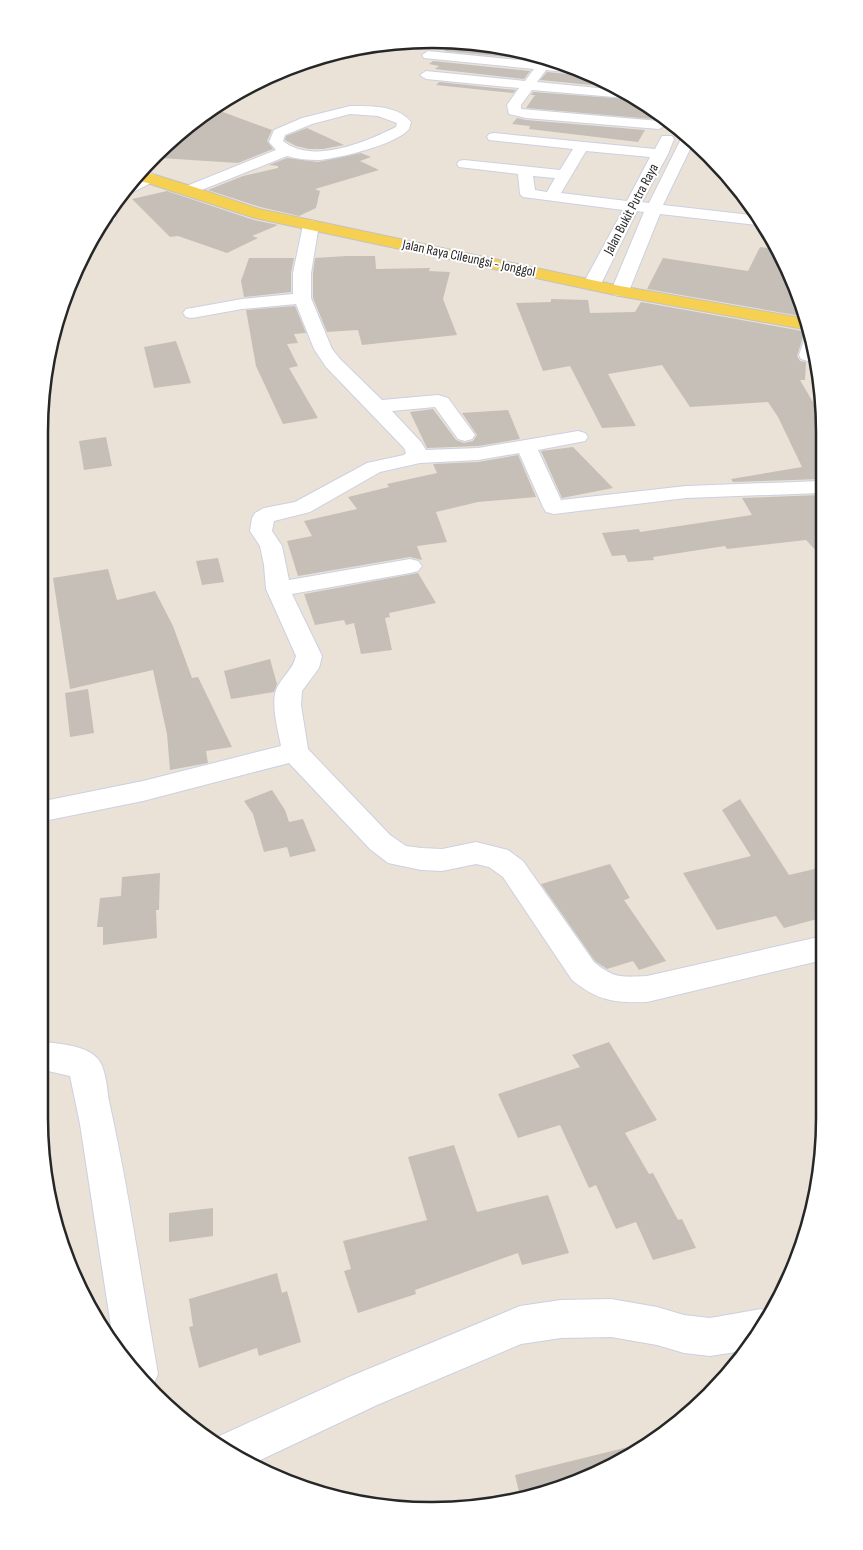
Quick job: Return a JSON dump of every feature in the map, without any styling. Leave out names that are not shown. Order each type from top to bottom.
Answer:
[{"type":"main road","name":"Jalan Raya Cileungsi - Jonggol","points":[[144,176],[255,214],[620,290],[799,323]]},
{"type":"street","points":[[428,54],[531,61]]},
{"type":"street","points":[[544,65],[514,106],[514,111],[526,114],[663,126]]},
{"type":"street","points":[[426,75],[616,95]]},
{"type":"street","points":[[604,94],[612,93]]},
{"type":"street","points":[[188,190],[286,151],[325,156],[337,153],[390,136],[402,129],[404,122],[380,110],[337,112],[307,120],[279,133],[276,142],[286,151]]},
{"type":"street","name":"Jalan Bukit Putra Raya","points":[[592,284],[661,154],[666,128]]},
{"type":"street","points":[[494,137],[661,154]]},
{"type":"street","name":"Jalan Bukit Putra Raya","points":[[620,290],[654,208],[686,144]]},
{"type":"street","points":[[551,197],[582,146]]},
{"type":"street","points":[[464,164],[564,175]]},
{"type":"street","points":[[525,171],[528,194],[750,217]]},
{"type":"street","points":[[311,226],[302,273],[302,298],[323,349],[334,363],[414,446],[415,457]]},
{"type":"street","points":[[192,313],[242,304],[302,298]]},
{"type":"street","points":[[377,406],[438,400],[465,435]]},
{"type":"street","points":[[578,437],[478,454],[415,457],[411,460],[374,467],[302,507],[272,513],[263,518],[261,531],[271,546],[276,565],[278,589],[309,656],[306,668],[289,691],[288,705],[295,752],[380,842],[398,855],[442,860],[476,853],[498,858],[513,870],[582,972],[599,984],[621,990],[647,989],[816,950]]},
{"type":"street","points":[[526,446],[554,507],[686,492],[816,487]]},
{"type":"street","points":[[278,589],[410,566]]},
{"type":"street","points":[[48,810],[143,791],[295,752]]},
{"type":"street","points":[[48,1057],[74,1061],[85,1068],[136,1364]]},
{"type":"street","points":[[237,1450],[363,1391],[520,1325],[561,1319],[611,1318],[657,1326],[684,1334],[710,1337],[752,1330]]},
{"type":"building","points":[[447,48],[457,48],[519,58],[444,51]]},
{"type":"building","points":[[433,61],[530,71],[524,79],[435,69],[439,66],[429,64]]},
{"type":"building","points":[[547,72],[571,74],[598,86],[540,80]]},
{"type":"building","points":[[439,82],[516,90],[513,93],[436,85]]},
{"type":"building","points":[[533,92],[624,99],[653,118],[526,108],[535,95],[531,95]]},
{"type":"building","points":[[220,111],[272,130],[267,141],[273,149],[238,163],[162,158],[178,143]]},
{"type":"building","points":[[517,118],[645,130],[638,142],[529,129],[530,126],[512,124]]},
{"type":"building","points":[[307,128],[344,145],[323,149],[309,149],[296,146],[285,140],[286,136]]},
{"type":"building","points":[[361,153],[371,157],[360,161],[379,170],[315,189],[320,191],[316,208],[299,216],[260,207],[208,190],[243,176],[278,168],[278,166],[269,165],[287,158],[318,162]]},
{"type":"building","points":[[167,191],[254,220],[278,225],[252,236],[258,238],[227,253],[178,236],[170,237],[132,199]]},
{"type":"building","points":[[760,247],[768,248],[786,285],[797,315],[647,289],[663,258],[748,271]]},
{"type":"building","points":[[375,256],[376,269],[430,268],[429,271],[450,272],[443,299],[457,335],[362,345],[358,330],[327,332],[313,298],[315,258]]},
{"type":"building","points":[[249,258],[294,258],[291,273],[291,292],[244,297],[241,281]]},
{"type":"building","points":[[551,299],[588,300],[590,313],[635,312],[641,302],[802,331],[803,337],[797,356],[800,361],[806,362],[805,380],[800,380],[815,406],[816,479],[733,482],[731,479],[802,467],[778,417],[768,402],[690,407],[662,365],[608,374],[636,426],[602,428],[570,366],[543,371],[516,303],[551,302]]},
{"type":"building","points":[[295,306],[306,333],[294,334],[298,343],[287,344],[298,366],[289,368],[318,418],[283,424],[256,366],[246,310]]},
{"type":"building","points":[[176,341],[191,383],[154,388],[144,347]]},
{"type":"building","points":[[433,409],[456,440],[464,443],[473,441],[477,435],[462,413],[508,410],[520,439],[478,446],[427,448],[410,412]]},
{"type":"building","points":[[106,437],[112,466],[84,470],[79,441]]},
{"type":"building","points":[[573,447],[613,488],[562,498],[541,451]]},
{"type":"building","points":[[518,455],[536,497],[478,502],[436,512],[447,542],[417,546],[422,560],[410,557],[298,576],[287,541],[312,536],[304,521],[357,509],[348,497],[389,487],[387,484],[437,473],[433,464],[478,462]]},
{"type":"building","points":[[816,495],[816,551],[806,540],[727,549],[725,546],[653,557],[654,560],[628,562],[625,555],[612,556],[602,533],[639,529],[640,532],[752,515],[742,498]]},
{"type":"building","points":[[218,558],[224,582],[202,585],[196,561]]},
{"type":"building","points":[[108,569],[117,600],[155,591],[173,626],[192,678],[198,677],[232,747],[206,751],[208,763],[170,770],[167,734],[153,670],[70,689],[53,578]]},
{"type":"building","points":[[418,573],[436,603],[389,613],[390,617],[385,618],[392,650],[361,654],[354,623],[346,625],[344,620],[315,625],[304,594]]},
{"type":"building","points":[[270,659],[277,684],[274,692],[231,699],[224,671]]},
{"type":"building","points":[[88,689],[94,733],[70,737],[65,693]]},
{"type":"building","points":[[272,790],[285,810],[289,822],[303,819],[316,851],[290,857],[287,847],[264,852],[253,814],[244,801]]},
{"type":"building","points":[[740,799],[789,875],[816,869],[816,919],[784,928],[776,916],[717,930],[683,873],[751,856],[722,810]]},
{"type":"building","points":[[610,864],[630,898],[624,900],[666,961],[639,970],[633,961],[607,969],[595,961],[541,884]]},
{"type":"building","points":[[160,873],[159,910],[156,910],[157,938],[103,945],[103,927],[97,927],[100,898],[121,896],[122,877]]},
{"type":"building","points":[[609,1042],[657,1120],[625,1133],[649,1174],[653,1173],[678,1220],[682,1219],[696,1248],[653,1260],[636,1222],[616,1229],[596,1185],[589,1188],[560,1125],[518,1138],[498,1094],[580,1067],[572,1055]]},
{"type":"building","points":[[454,1145],[477,1212],[548,1195],[569,1253],[522,1265],[518,1253],[415,1290],[416,1294],[358,1313],[344,1271],[351,1269],[343,1241],[427,1220],[408,1157]]},
{"type":"building","points":[[213,1208],[213,1236],[169,1242],[169,1213]]},
{"type":"building","points":[[277,1273],[282,1293],[287,1291],[301,1342],[259,1356],[257,1348],[199,1368],[189,1327],[193,1326],[189,1299]]},
{"type":"building","points":[[629,1448],[578,1473],[555,1482],[519,1492],[515,1475]]}]
